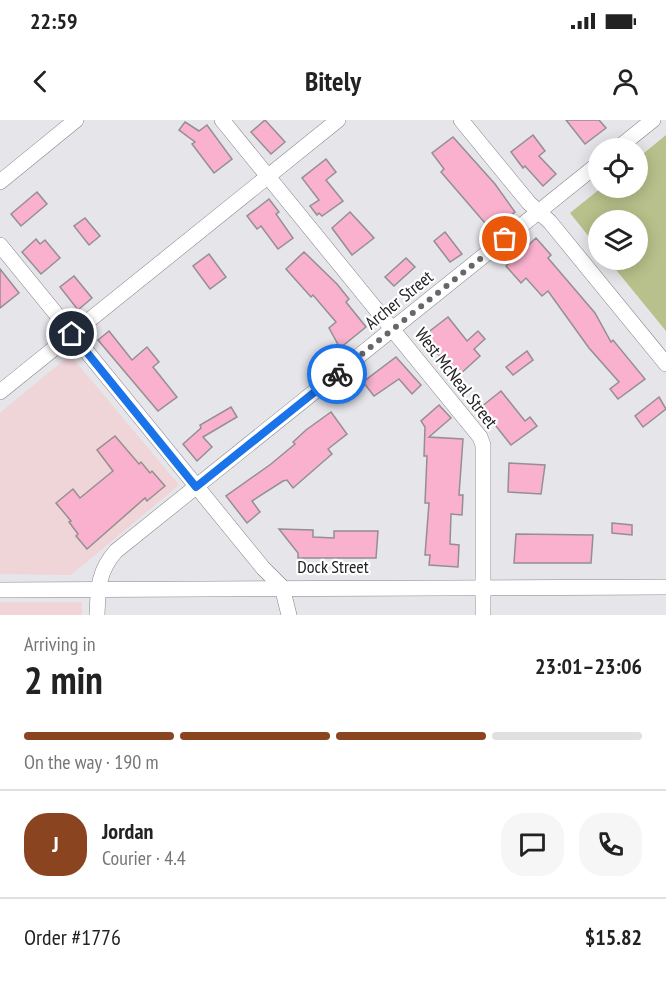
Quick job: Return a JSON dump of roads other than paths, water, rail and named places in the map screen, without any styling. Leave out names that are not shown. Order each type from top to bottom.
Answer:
[{"type":"street","points":[[0,182],[76,120]]},
{"type":"street","name":"West McNeal Street","points":[[222,120],[480,437],[483,446],[483,615]]},
{"type":"street","points":[[0,392],[338,120]]},
{"type":"street","points":[[461,120],[666,364]]},
{"type":"street","points":[[630,138],[653,120]]},
{"type":"street","name":"Archer Street","points":[[97,615],[98,589],[103,567],[116,551],[588,172]]},
{"type":"street","points":[[0,246],[196,487],[263,568],[282,587],[289,615]]},
{"type":"street","name":"Dock Street","points":[[0,590],[483,585],[666,587]]}]
